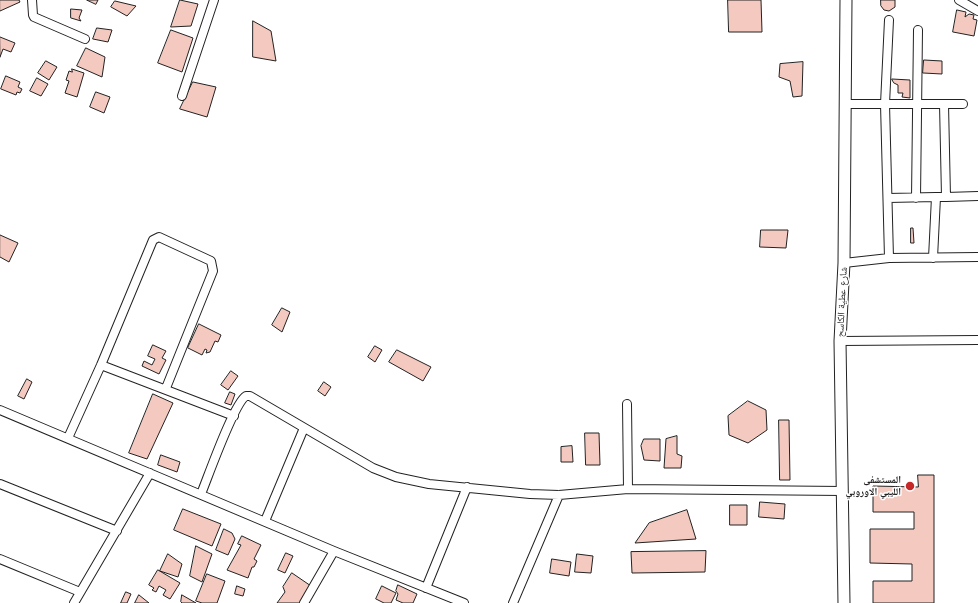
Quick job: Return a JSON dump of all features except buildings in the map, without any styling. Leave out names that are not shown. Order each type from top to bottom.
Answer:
[{"type":"street","points":[[32,0],[32,15],[34,17],[85,39]]},
{"type":"street","points":[[182,96],[214,0]]},
{"type":"street","name":"شارع عطية الكاسح","points":[[844,603],[840,341],[844,263],[844,104],[846,0]]},
{"type":"street","points":[[959,0],[978,11]]},
{"type":"street","points":[[888,20],[885,104],[889,258]]},
{"type":"street","points":[[916,198],[918,30]]},
{"type":"street","points":[[844,104],[964,104]]},
{"type":"street","points":[[944,104],[946,197]]},
{"type":"street","points":[[888,198],[978,196]]},
{"type":"street","points":[[933,258],[936,197]]},
{"type":"street","points":[[68,438],[101,365],[153,240],[159,237],[211,261],[213,266],[213,271],[166,388]]},
{"type":"street","points":[[844,263],[889,258],[978,257]]},
{"type":"street","points":[[840,341],[978,340]]},
{"type":"street","points":[[101,365],[166,388],[234,416]]},
{"type":"street","points":[[201,494],[234,416],[241,401],[246,396],[250,396],[373,468],[396,477],[429,484],[559,495],[628,489],[843,491]]},
{"type":"street","points":[[627,404],[628,489]]},
{"type":"street","points":[[0,410],[334,551],[464,603]]},
{"type":"street","points":[[265,521],[304,428]]},
{"type":"street","points":[[74,603],[117,532],[150,473]]},
{"type":"street","points":[[0,484],[117,532]]},
{"type":"street","points":[[426,588],[467,487]]},
{"type":"street","points":[[513,603],[559,495]]},
{"type":"street","points":[[304,603],[334,551]]},
{"type":"street","points":[[0,559],[80,592]]},
{"type":"place","name":"المستشفی الليبي الاوروبي","points":[[910,486]]}]
